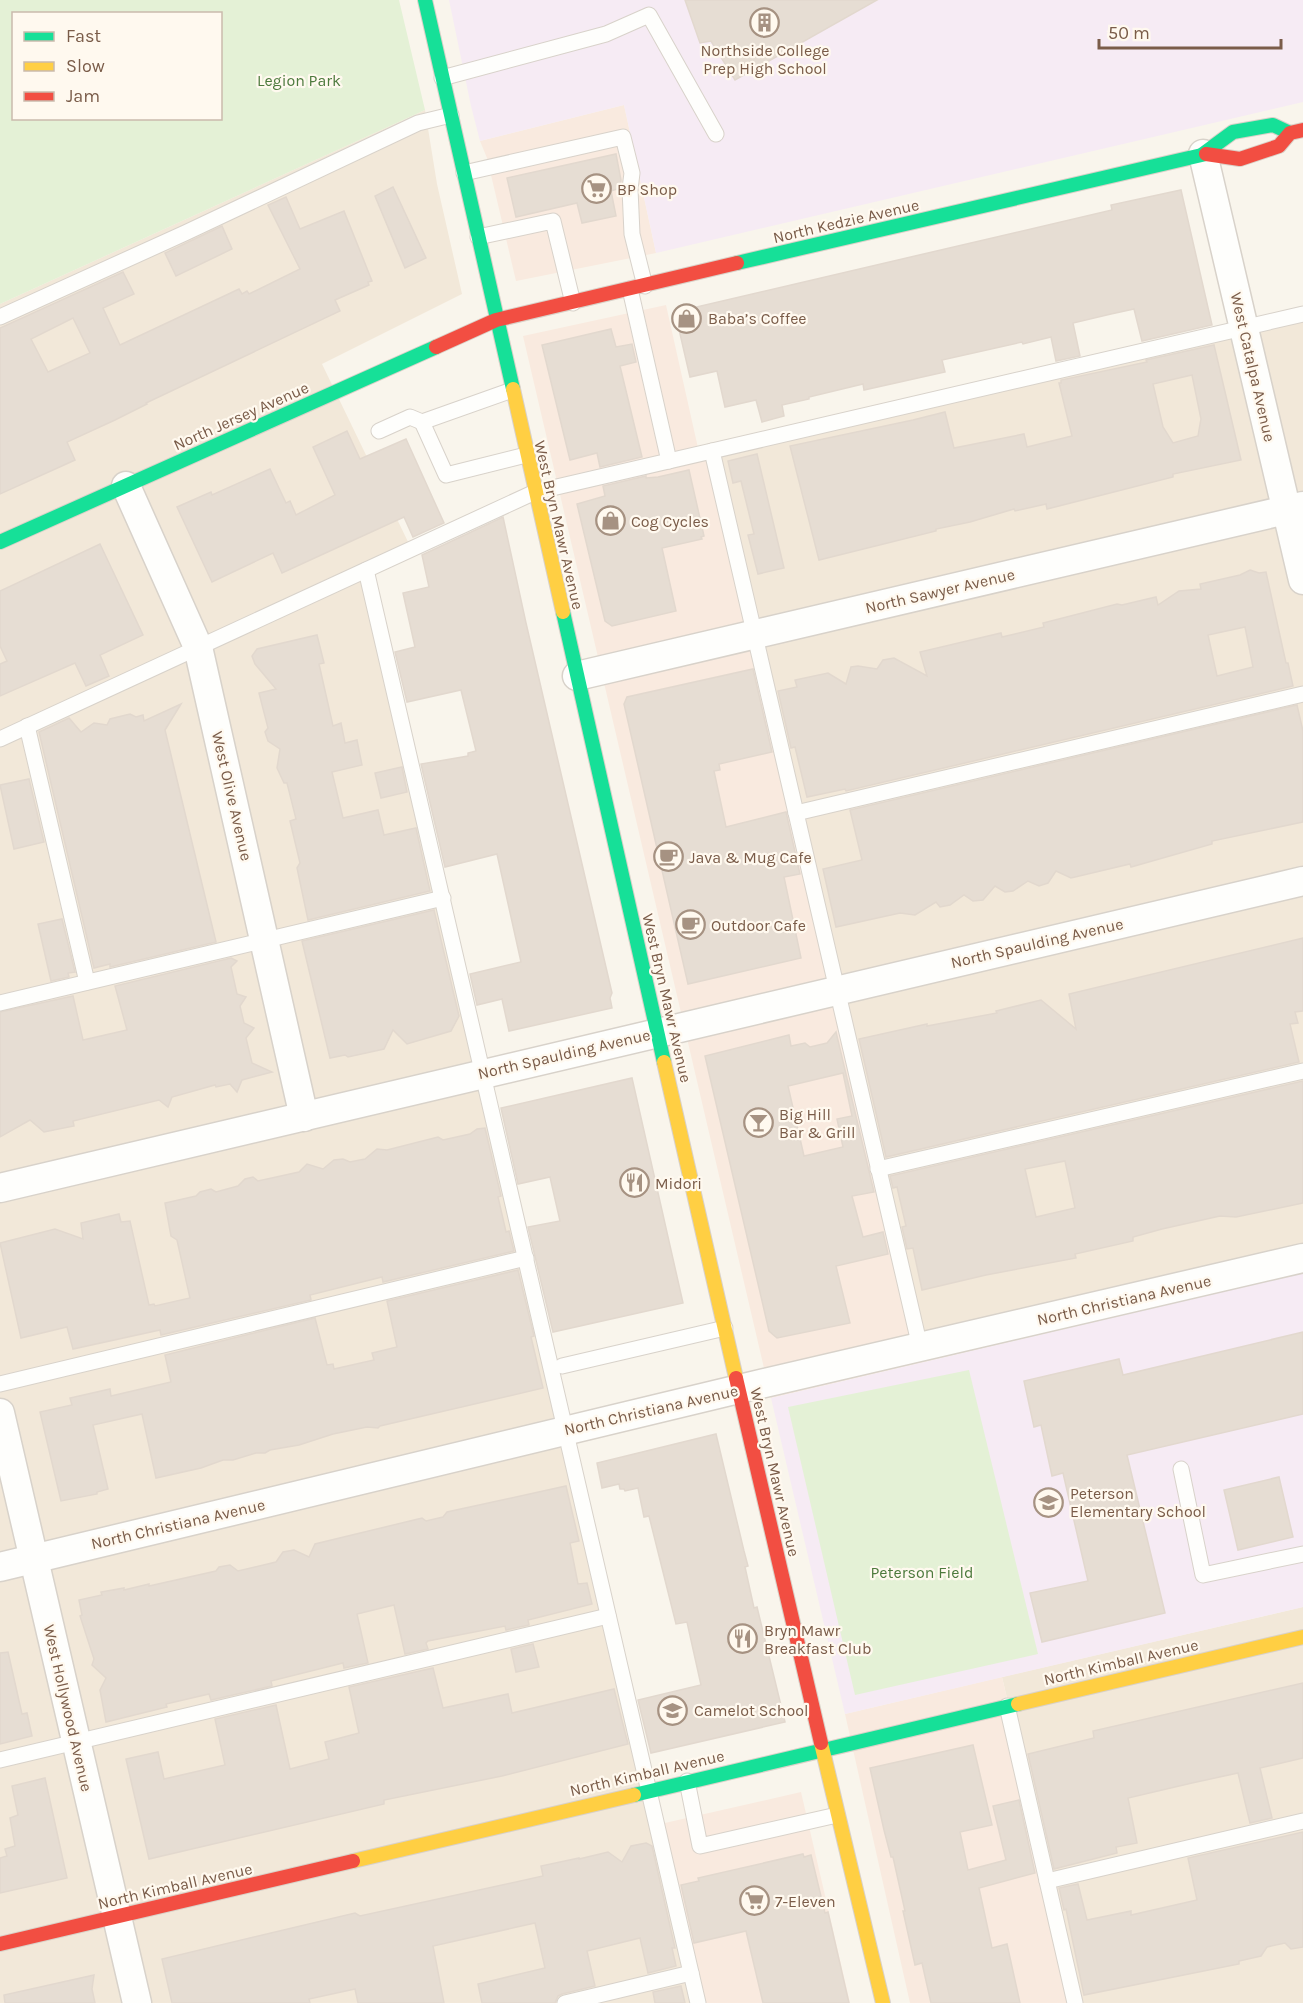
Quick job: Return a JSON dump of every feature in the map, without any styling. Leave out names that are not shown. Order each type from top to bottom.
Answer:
[{"type":"street","name":"West Bryn Mawr Avenue","points":[[425,0],[725,1328],[837,1815],[883,2003]]},
{"type":"street","name":"North Kedzie Avenue","points":[[1203,154],[1233,132],[1272,125],[1297,132]]},
{"type":"street","name":"North Kedzie Avenue","points":[[496,320],[1203,154],[1240,159],[1279,146],[1297,132]]},
{"type":"street","name":"West Catalpa Avenue","points":[[1203,154],[1244,328],[1295,508],[1303,580]]},
{"type":"street","name":"North Jersey Avenue","points":[[0,542],[496,320]]},
{"type":"street","name":"West Olive Avenue","points":[[126,486],[198,647],[304,1117]]},
{"type":"street","name":"North Sawyer Avenue","points":[[577,676],[1295,508]]},
{"type":"street","name":"North Spaulding Avenue","points":[[0,1188],[1303,881]]},
{"type":"street","name":"North Christiana Avenue","points":[[0,1567],[739,1389],[1303,1258]]},
{"type":"street","name":"West Hollywood Avenue","points":[[0,1413],[137,2003]]},
{"type":"street","name":"North Kimball Avenue","points":[[0,1944],[1303,1637]]},
{"type":"lane","points":[[442,78],[606,34],[649,15],[716,134]]},
{"type":"lane","points":[[0,317],[418,123],[451,115]]},
{"type":"lane","points":[[464,173],[623,137],[632,173],[630,189],[637,288],[669,461]]},
{"type":"lane","points":[[478,237],[553,221],[573,303]]},
{"type":"lane","points":[[0,739],[535,492],[1303,314]]},
{"type":"lane","points":[[378,431],[410,417],[422,422],[512,390]]},
{"type":"lane","points":[[422,422],[446,475],[526,455]]},
{"type":"lane","points":[[712,451],[920,1347]]},
{"type":"lane","points":[[366,570],[698,2003]]},
{"type":"lane","points":[[796,813],[1303,694]]},
{"type":"lane","points":[[27,726],[87,982]]},
{"type":"lane","points":[[0,1003],[443,898]]},
{"type":"lane","points":[[878,1169],[1303,1071]]},
{"type":"lane","points":[[0,1384],[526,1258]]},
{"type":"lane","points":[[562,1366],[725,1328]]},
{"type":"lane","points":[[1181,1469],[1203,1575],[1302,1560]]},
{"type":"lane","points":[[0,1760],[608,1616]]},
{"type":"lane","points":[[1007,1706],[1075,2003]]},
{"type":"lane","points":[[687,1781],[700,1846],[837,1815]]},
{"type":"lane","points":[[1047,1881],[1303,1821]]},
{"type":"lane","points":[[565,2003],[691,1973]]},
{"type":"shaded area","points":[[449,0],[1303,0],[1303,102],[656,253],[624,105],[480,141]]},
{"type":"shaded area","points":[[624,105],[656,253],[516,281],[487,158],[480,141]]},
{"type":"shaded area","points":[[425,110],[437,184],[462,294],[322,364],[411,548],[361,573],[691,2003],[0,2003],[0,304]]},
{"type":"shaded area","points":[[666,305],[698,448],[714,445],[928,1361],[771,1398],[523,336]]},
{"type":"shaded area","points":[[1303,318],[1303,1273],[928,1361],[716,456]]},
{"type":"shaded area","name":"Peterson Elementary School","points":[[1303,1273],[1303,1607],[845,1714],[771,1398]]},
{"type":"shaded area","points":[[1303,1607],[1303,2003],[1079,2003],[1002,1677]]},
{"type":"shaded area","points":[[1002,1677],[1079,2003],[910,2003],[845,1714]]},
{"type":"shaded area","points":[[801,1792],[850,2003],[697,2003],[656,1825]]},
{"type":"green space","name":"Legion Park","points":[[0,0],[399,0],[425,110],[0,304]]},
{"type":"green space","name":"Peterson Field","points":[[969,1370],[1038,1654],[855,1695],[788,1407]]},
{"type":"building","name":"Northside College Prep High School","points":[[685,0],[877,0],[735,80],[711,41],[700,43]]},
{"type":"building","points":[[616,154],[621,180],[620,188],[611,191],[616,216],[582,223],[577,203],[516,217],[507,178]]},
{"type":"building","points":[[393,187],[426,258],[405,268],[375,196]]},
{"type":"building","points":[[1181,190],[1212,325],[1142,341],[1134,309],[1073,323],[1080,356],[1056,361],[1051,337],[1023,344],[1022,342],[942,360],[945,372],[864,390],[863,384],[782,405],[784,416],[762,422],[756,400],[725,407],[717,371],[690,377],[675,312],[1112,210],[1111,205]]},
{"type":"building","points":[[286,197],[300,229],[344,211],[372,281],[368,282],[369,285],[335,300],[340,311],[67,442],[75,460],[0,494],[0,328],[123,272],[134,294],[103,308],[120,345],[239,289],[242,294],[247,291],[249,294],[300,269],[268,205]],"holes":[[[73,318],[90,353],[48,372],[31,339]]]},
{"type":"building","points":[[222,226],[232,249],[176,276],[165,253]]},
{"type":"building","points":[[611,329],[616,347],[632,344],[636,362],[620,366],[642,457],[600,467],[597,453],[570,460],[542,345]]},
{"type":"building","points":[[1214,345],[1241,460],[1173,474],[1173,477],[1047,509],[1046,504],[1015,511],[1014,509],[819,560],[790,446],[945,412],[954,448],[1024,434],[1027,447],[1072,436],[1059,383],[1061,380],[1147,362],[1146,360]],"holes":[[[1192,375],[1201,419],[1198,436],[1173,443],[1163,427],[1153,384]]]},
{"type":"building","points":[[347,431],[360,459],[406,439],[444,523],[413,537],[404,517],[282,573],[273,553],[212,582],[177,507],[211,492],[212,495],[270,469],[286,503],[290,501],[296,515],[335,495],[313,447]]},
{"type":"building","points":[[757,454],[784,568],[758,574],[748,535],[754,534],[741,481],[733,483],[728,461]]},
{"type":"building","points":[[689,470],[704,536],[701,537],[702,539],[662,548],[676,611],[612,626],[605,621],[577,504],[605,496],[603,486],[646,476],[646,478],[658,477]]},
{"type":"building","points":[[503,517],[612,993],[610,998],[612,1008],[509,1031],[502,999],[477,1005],[470,974],[521,962],[497,854],[445,867],[421,764],[468,756],[468,753],[476,751],[461,690],[407,702],[395,652],[415,647],[403,593],[429,587],[422,555]]},
{"type":"building","points":[[100,544],[143,635],[100,655],[109,676],[86,686],[75,663],[0,696],[0,664],[7,661],[0,646],[0,591]]},
{"type":"building","points":[[1250,570],[1259,573],[1266,572],[1293,686],[846,791],[845,789],[807,797],[795,747],[791,748],[778,691],[797,687],[795,680],[828,673],[846,684],[851,667],[877,669],[883,660],[894,658],[927,676],[920,652],[1001,633],[1002,637],[1044,627],[1043,623],[1117,604],[1122,605],[1156,597],[1158,605],[1179,591],[1201,589],[1200,584],[1240,575]],"holes":[[[1245,627],[1253,667],[1217,676],[1208,635]]]},
{"type":"building","points":[[317,635],[324,663],[319,664],[333,726],[341,723],[345,743],[357,740],[362,765],[332,772],[343,818],[378,810],[384,835],[416,828],[430,891],[308,920],[297,868],[300,863],[290,821],[296,819],[287,783],[284,783],[277,768],[280,749],[268,741],[265,732],[268,728],[259,693],[276,689],[255,664],[252,656],[257,649]]},
{"type":"building","points":[[753,669],[772,752],[719,764],[720,770],[714,771],[726,827],[786,812],[800,874],[784,877],[801,958],[688,984],[624,704],[627,697]]},
{"type":"building","points":[[181,704],[165,730],[216,942],[110,967],[110,964],[94,968],[39,732],[69,718],[81,732],[94,723],[107,725],[110,719],[130,714],[136,717],[143,715],[144,721]]},
{"type":"building","points":[[1297,705],[1303,731],[1303,822],[1212,841],[1212,844],[1131,867],[1130,864],[1071,878],[1056,871],[1048,883],[1039,886],[1028,881],[1013,891],[1005,892],[995,886],[983,900],[973,901],[964,895],[950,905],[940,907],[936,902],[915,915],[900,913],[836,927],[823,869],[862,860],[850,810]]},
{"type":"building","points":[[402,767],[407,792],[381,798],[375,773]]},
{"type":"building","points":[[29,779],[44,842],[14,849],[0,785]]},
{"type":"building","points":[[434,910],[459,1016],[451,1031],[407,1044],[393,1030],[384,1049],[348,1057],[345,1055],[330,1058],[302,941]]},
{"type":"building","points":[[62,919],[75,972],[68,973],[69,977],[51,981],[38,924]]},
{"type":"building","points":[[1303,938],[1303,1011],[1295,1012],[1298,1023],[1290,1024],[1299,1062],[886,1157],[859,1039],[927,1024],[927,1026],[997,1013],[996,1011],[1041,1000],[1076,1029],[1069,994]]},
{"type":"building","points":[[231,958],[237,961],[231,967],[237,994],[246,997],[240,1006],[244,1023],[254,1028],[246,1038],[252,1063],[272,1072],[242,1080],[237,1092],[230,1084],[216,1087],[215,1085],[172,1097],[168,1107],[159,1100],[73,1121],[74,1126],[44,1132],[30,1120],[0,1137],[0,1012],[73,996],[83,1040],[127,1030],[115,986]]},
{"type":"building","points":[[836,1032],[874,1192],[852,1196],[863,1237],[883,1232],[888,1254],[836,1266],[850,1323],[777,1338],[769,1331],[705,1056],[789,1035],[791,1046],[805,1043],[810,1047],[827,1043]],"holes":[[[843,1073],[852,1116],[837,1119],[843,1147],[804,1156],[788,1086]]]},
{"type":"building","points":[[632,1078],[683,1303],[553,1332],[528,1227],[560,1221],[550,1177],[518,1184],[501,1108]]},
{"type":"building","points":[[1303,1081],[1303,1203],[1236,1217],[1220,1216],[1162,1229],[1133,1237],[1133,1241],[1075,1254],[1076,1258],[922,1290],[913,1248],[907,1249],[902,1227],[906,1226],[897,1187],[893,1188],[890,1176]],"holes":[[[1065,1161],[1075,1208],[1036,1217],[1025,1169]]]},
{"type":"building","points":[[485,1128],[501,1196],[498,1197],[506,1232],[509,1231],[514,1251],[383,1282],[382,1277],[310,1295],[311,1300],[161,1335],[160,1330],[73,1349],[67,1327],[21,1338],[0,1243],[55,1229],[83,1239],[81,1223],[119,1214],[121,1222],[130,1221],[149,1305],[154,1304],[155,1306],[190,1298],[177,1240],[171,1236],[165,1203],[196,1196],[200,1192],[211,1189],[216,1192],[238,1186],[245,1179],[253,1177],[258,1181],[299,1172],[307,1164],[323,1169],[334,1160],[343,1159],[350,1162],[365,1159],[377,1149],[387,1150],[438,1137],[443,1140]]},
{"type":"building","points":[[518,1270],[534,1336],[531,1337],[543,1388],[378,1428],[367,1427],[333,1434],[299,1445],[233,1460],[223,1460],[201,1468],[156,1478],[142,1414],[93,1425],[108,1489],[97,1492],[97,1494],[61,1501],[40,1412],[72,1405],[70,1398],[110,1389],[111,1396],[171,1382],[165,1355],[315,1318],[327,1365],[333,1364],[334,1369],[374,1360],[372,1353],[397,1347],[387,1301]]},
{"type":"building","points":[[1303,1332],[1303,1414],[1127,1455],[1165,1613],[1042,1642],[1030,1593],[1088,1581],[1063,1473],[1052,1476],[1041,1425],[1034,1427],[1024,1381],[1119,1359],[1123,1375]]},
{"type":"building","points":[[716,1434],[748,1566],[745,1567],[754,1608],[757,1607],[785,1722],[651,1753],[638,1700],[701,1685],[687,1622],[676,1624],[649,1516],[644,1517],[638,1488],[625,1491],[620,1489],[619,1484],[602,1488],[597,1463]]},
{"type":"building","points":[[1279,1477],[1293,1537],[1238,1550],[1224,1490]]},
{"type":"building","points":[[566,1486],[579,1541],[570,1543],[578,1584],[587,1583],[592,1604],[528,1620],[529,1625],[506,1630],[505,1626],[428,1641],[426,1643],[428,1649],[405,1654],[394,1605],[357,1614],[368,1663],[344,1668],[343,1663],[271,1681],[272,1686],[211,1700],[209,1694],[106,1722],[100,1690],[106,1678],[92,1665],[94,1659],[80,1616],[82,1615],[79,1600],[102,1595],[101,1592],[124,1588],[124,1590],[149,1584],[149,1586],[216,1571],[219,1567],[230,1565],[238,1571],[276,1562],[283,1552],[294,1550],[309,1557],[315,1544],[422,1518],[426,1521],[443,1517],[447,1512]]},
{"type":"building","points":[[533,1644],[539,1667],[516,1672],[511,1649]]},
{"type":"building","points":[[8,1652],[22,1714],[27,1713],[32,1736],[0,1744],[0,1653]]},
{"type":"building","points":[[433,1668],[443,1708],[508,1694],[512,1713],[614,1689],[628,1744],[502,1776],[384,1800],[384,1804],[149,1859],[126,1759],[158,1752],[164,1779],[225,1765],[215,1719],[276,1705],[290,1769],[329,1759],[325,1742],[359,1733],[349,1687]]},
{"type":"building","points":[[1303,1683],[1303,1758],[1260,1768],[1272,1818],[1250,1823],[1238,1773],[1192,1783],[1128,1798],[1137,1843],[1116,1847],[1117,1853],[1054,1869],[1028,1754],[1094,1738],[1093,1731]]},
{"type":"building","points":[[973,1745],[992,1825],[960,1832],[968,1870],[1006,1860],[993,1806],[1019,1800],[1035,1873],[979,1888],[992,1948],[1007,1944],[1020,2003],[931,2003],[922,1963],[915,1965],[893,1857],[891,1857],[884,1830],[870,1768]]},
{"type":"building","points":[[45,1778],[67,1878],[0,1893],[0,1858],[7,1856],[5,1849],[15,1846],[10,1818],[18,1815],[12,1786]]},
{"type":"building","points":[[1303,1832],[1303,1947],[1291,1949],[1285,1943],[1267,1947],[1261,1956],[1239,1961],[1239,1964],[1084,1995],[1066,1909],[1064,1910],[1059,1888],[1078,1884],[1087,1920],[1131,1911],[1131,1915],[1197,1900],[1188,1858]]},
{"type":"building","points":[[646,1843],[652,1846],[675,1948],[672,1948],[676,1966],[648,1973],[640,1938],[587,1951],[595,1986],[562,1994],[558,1996],[555,2003],[482,2003],[478,1984],[545,1968],[535,1923],[433,1946],[444,2003],[358,2003],[355,1989],[309,1999],[310,2003],[172,2003],[162,1959],[355,1913],[360,1916],[543,1876],[541,1866],[608,1852],[622,1862],[631,1846]]},
{"type":"building","points":[[803,1854],[804,1857],[811,1855],[825,1913],[828,1912],[849,2003],[763,2003],[746,1931],[694,1943],[681,1885],[699,1881],[698,1878]]},
{"type":"building","points":[[94,1975],[92,1989],[95,2003],[5,2003],[4,1995]]},
{"type":"building","points":[[681,1986],[685,2003],[655,2003],[653,1992]]},
{"type":"traffic: fast","points":[[425,0],[513,389]]},
{"type":"traffic: fast","points":[[1203,154],[1233,132],[1273,125],[1290,133]]},
{"type":"traffic: fast","points":[[737,263],[1206,154]]},
{"type":"traffic: fast","points":[[0,542],[436,347]]},
{"type":"traffic: fast","points":[[563,612],[664,1062]]},
{"type":"traffic: fast","points":[[634,1795],[1018,1704]]},
{"type":"traffic: slow","points":[[513,389],[563,612]]},
{"type":"traffic: slow","points":[[664,1062],[736,1378]]},
{"type":"traffic: slow","points":[[1018,1704],[1303,1637]]},
{"type":"traffic: slow","points":[[821,1743],[883,2003]]},
{"type":"traffic: slow","points":[[353,1861],[634,1795]]},
{"type":"traffic: jam","points":[[1206,154],[1240,159],[1279,146],[1290,133],[1303,130]]},
{"type":"traffic: jam","points":[[436,347],[496,320],[737,263]]},
{"type":"traffic: jam","points":[[736,1378],[821,1743]]},
{"type":"traffic: jam","points":[[0,1944],[353,1861]]},
{"type":"place","name":"Northside College Prep High School","points":[[765,22]]},
{"type":"place","name":"BP Shop","points":[[596,189]]},
{"type":"place","name":"Baba’s Coffee","points":[[687,318]]},
{"type":"place","name":"Cog Cycles","points":[[610,521]]},
{"type":"place","name":"Java & Mug Cafe","points":[[668,857]]},
{"type":"place","name":"Outdoor Cafe","points":[[690,925]]},
{"type":"place","name":"Big Hill Bar & Grill","points":[[758,1123]]},
{"type":"place","name":"Midori","points":[[634,1183]]},
{"type":"place","name":"Peterson Elementary School","points":[[1049,1502]]},
{"type":"place","name":"Bryn Mawr Breakfast Club","points":[[743,1639]]},
{"type":"place","name":"Camelot School","points":[[673,1710]]},
{"type":"place","name":"7-Eleven","points":[[754,1901]]}]
